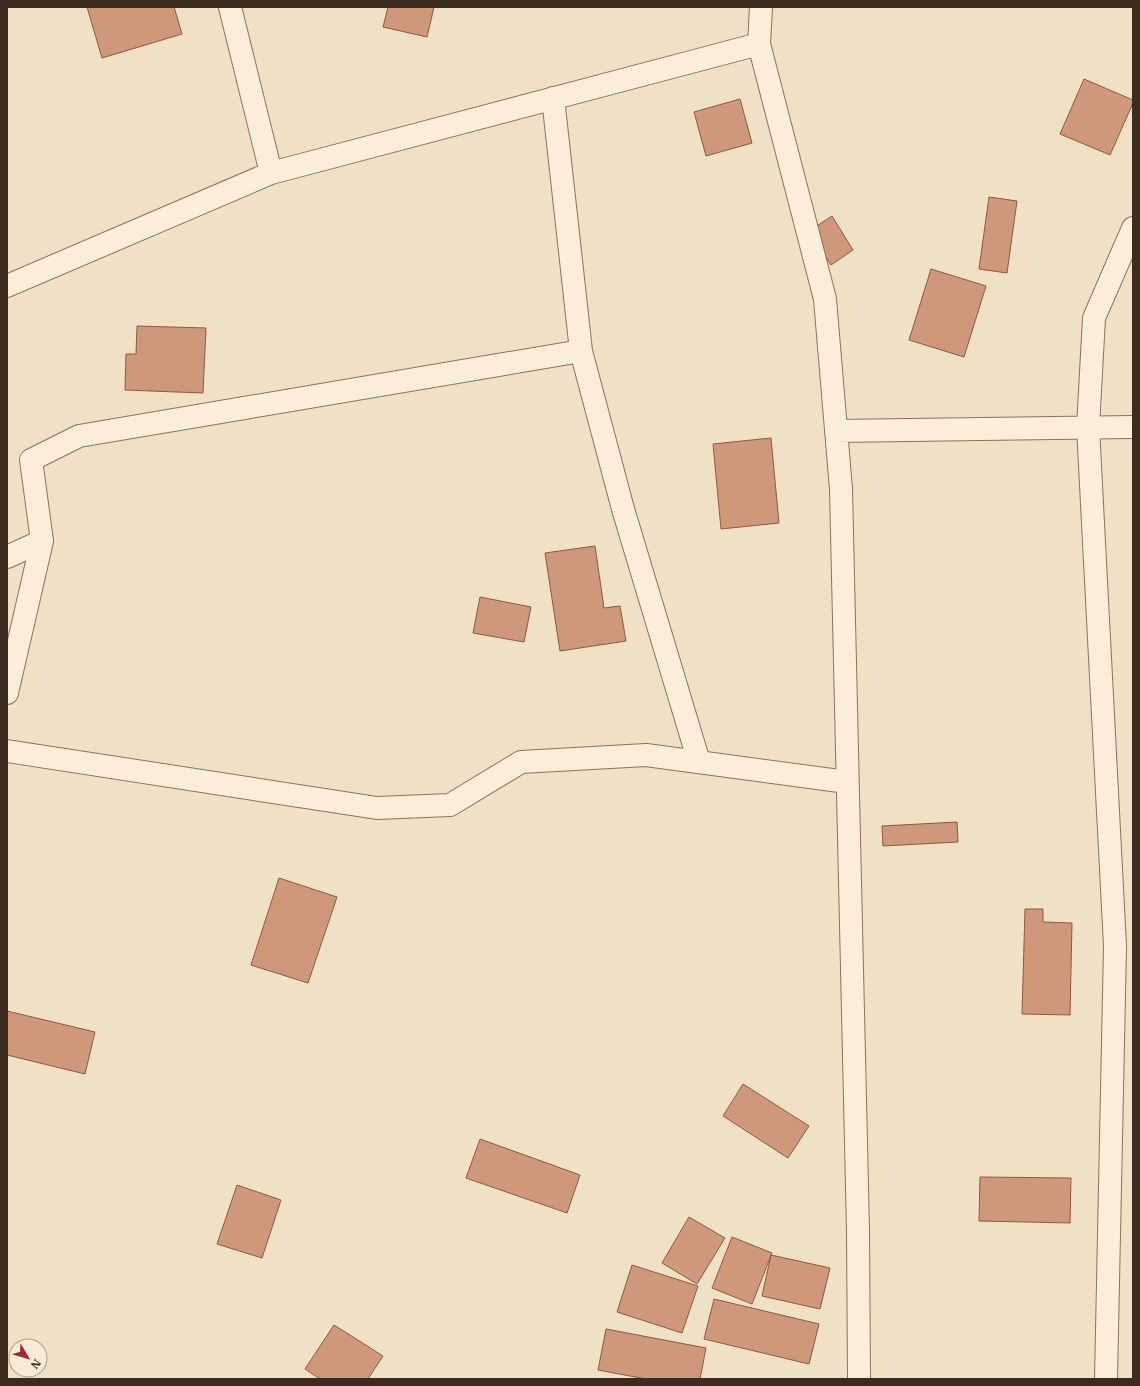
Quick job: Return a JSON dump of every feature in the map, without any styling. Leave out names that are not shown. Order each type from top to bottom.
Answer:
[{"type":"street","points":[[230,7],[271,174]]},
{"type":"street","points":[[761,7],[759,44],[825,299],[841,489],[858,1230],[859,1379]]},
{"type":"street","points":[[7,286],[271,174],[759,44]]},
{"type":"street","points":[[553,98],[581,352],[623,508],[698,762]]},
{"type":"street","points":[[1106,1379],[1115,946],[1088,427],[1094,318],[1133,228]]},
{"type":"street","points":[[7,693],[42,541],[31,460],[79,436],[581,352]]},
{"type":"street","points":[[836,431],[1133,427]]},
{"type":"street","points":[[7,557],[42,541]]},
{"type":"street","points":[[7,751],[377,808],[450,805],[521,762],[646,756],[847,782]]},
{"type":"building","points":[[87,7],[174,7],[182,34],[102,58]]},
{"type":"building","points":[[388,7],[434,7],[427,37],[383,27]]},
{"type":"building","points":[[1084,79],[1133,100],[1110,155],[1060,134]]},
{"type":"building","points":[[740,99],[752,143],[706,156],[694,112]]},
{"type":"building","points":[[989,197],[1017,201],[1007,273],[979,269]]},
{"type":"building","points":[[832,216],[853,250],[831,265],[809,231]]},
{"type":"building","points":[[931,269],[986,286],[964,357],[909,340]]},
{"type":"building","points":[[137,326],[206,328],[203,393],[125,390],[126,354],[136,354]]},
{"type":"building","points":[[771,438],[779,523],[721,529],[713,444]]},
{"type":"building","points":[[595,546],[604,608],[620,606],[626,641],[560,651],[545,553]]},
{"type":"building","points":[[480,597],[531,607],[524,642],[473,633]]},
{"type":"building","points":[[957,822],[958,842],[883,846],[882,826]]},
{"type":"building","points":[[279,878],[337,897],[308,983],[251,965]]},
{"type":"building","points":[[1025,909],[1043,909],[1043,922],[1072,923],[1070,1015],[1022,1014]]},
{"type":"building","points":[[7,1011],[95,1032],[85,1074],[7,1055]]},
{"type":"building","points":[[743,1084],[809,1126],[788,1158],[723,1116]]},
{"type":"building","points":[[480,1139],[580,1175],[567,1213],[466,1178]]},
{"type":"building","points":[[980,1177],[1071,1178],[1070,1223],[979,1221]]},
{"type":"building","points":[[237,1185],[281,1200],[262,1258],[217,1244]]},
{"type":"building","points":[[689,1217],[725,1238],[697,1284],[662,1263]]},
{"type":"building","points":[[732,1237],[772,1253],[752,1304],[712,1288]]},
{"type":"building","points":[[771,1255],[830,1268],[820,1309],[762,1296]]},
{"type":"building","points":[[632,1265],[698,1286],[682,1333],[617,1312]]},
{"type":"building","points":[[714,1299],[819,1324],[809,1364],[704,1339]]},
{"type":"building","points":[[334,1325],[383,1356],[368,1379],[320,1379],[305,1369]]},
{"type":"building","points":[[606,1329],[706,1348],[700,1379],[646,1379],[598,1370]]}]
